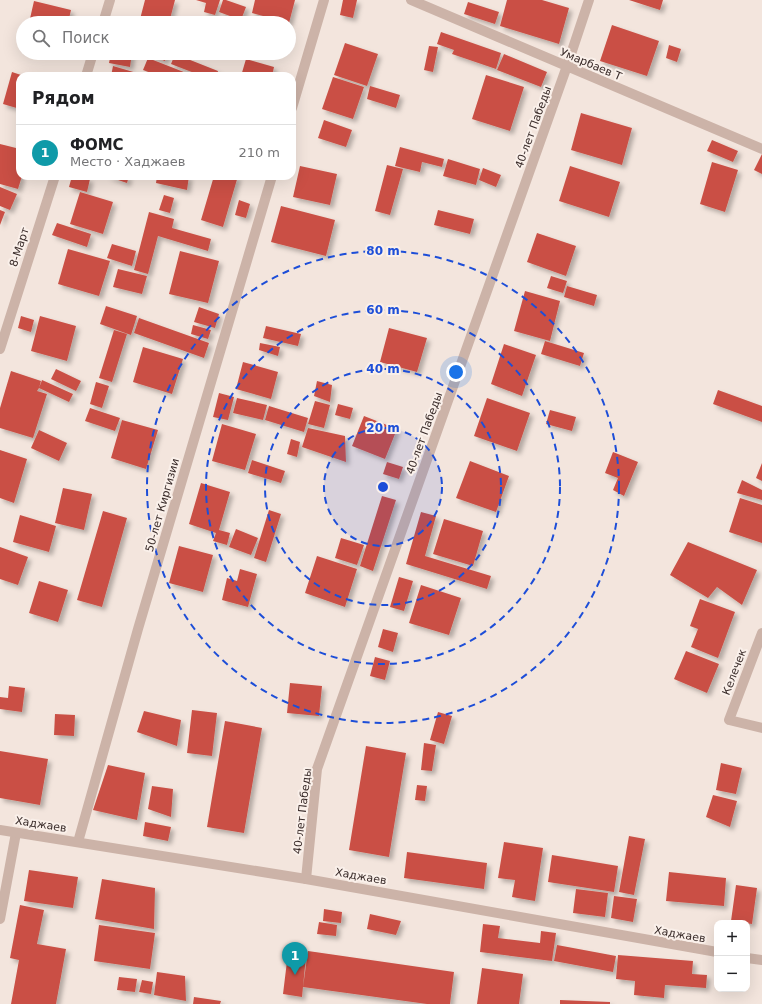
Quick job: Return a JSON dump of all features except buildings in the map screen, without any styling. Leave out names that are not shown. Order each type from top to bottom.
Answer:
[{"type":"street","points":[[105,16],[110,0]]},
{"type":"street","points":[[296,94],[324,0]]},
{"type":"street","name":"Умарбаев Т","points":[[411,0],[762,149]]},
{"type":"street","name":"40-лет Пабеды","points":[[306,879],[317,769],[567,66],[589,0]]},
{"type":"street","points":[[87,72],[92,60]]},
{"type":"street","name":"8-Март","points":[[0,349],[54,180]]},
{"type":"street","name":"50-лет Киргизии","points":[[78,842],[142,614],[271,180]]},
{"type":"street","name":"Келечек","points":[[762,633],[729,720],[762,728]]},
{"type":"street","name":"Хаджаев","points":[[0,830],[306,879],[714,951]]},
{"type":"street","points":[[0,919],[16,833]]},
{"type":"street","points":[[750,958],[762,960]]},
{"type":"place","name":"ФОМС","points":[[295,975]]}]
